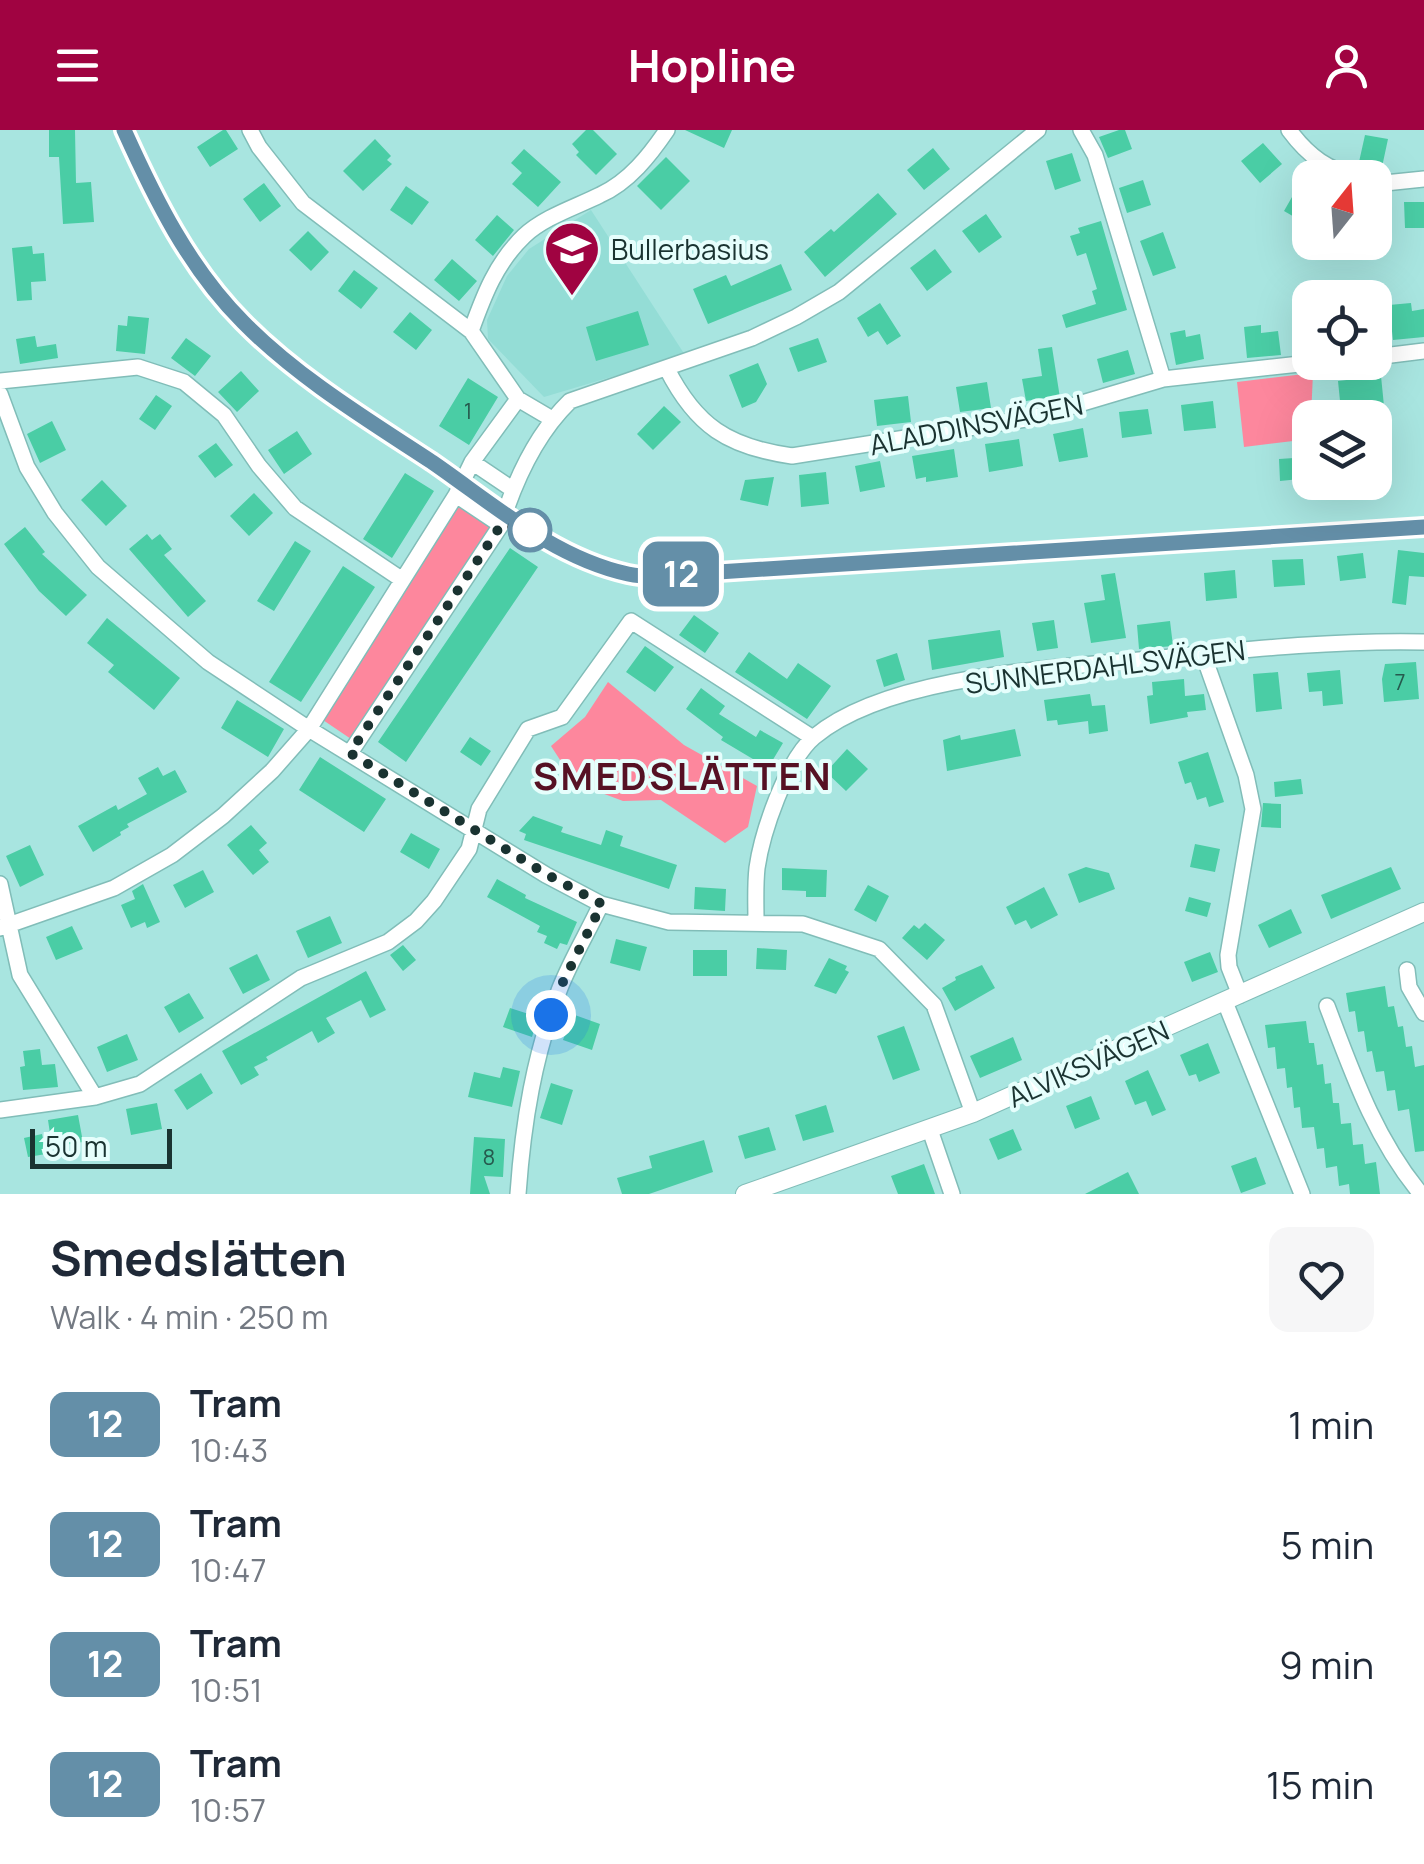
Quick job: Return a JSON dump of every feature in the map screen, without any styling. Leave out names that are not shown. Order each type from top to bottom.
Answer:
[{"type":"street","points":[[250,130],[303,203],[471,331],[518,400],[552,419]]},
{"type":"street","points":[[471,331],[487,286],[501,262],[527,233],[605,193],[648,159],[667,130]]},
{"type":"street","points":[[350,753],[501,525],[512,488],[552,419],[570,401],[752,338],[839,292],[1038,130]]},
{"type":"street","points":[[1082,130],[1095,154],[1163,379]]},
{"type":"street","points":[[1289,130],[1319,160]]},
{"type":"street","points":[[1392,182],[1424,179]]},
{"type":"street","points":[[1392,355],[1424,352]]},
{"type":"street","name":"ALADDINSVÄGEN","points":[[666,369],[698,418],[740,444],[792,456],[1032,418],[1163,379],[1292,365]]},
{"type":"street","points":[[0,381],[138,368],[184,382],[224,415],[259,466],[295,508],[401,578]]},
{"type":"street","points":[[0,394],[27,467],[55,513],[98,567],[208,662],[310,729],[602,904],[669,922],[803,924],[879,949],[934,1005],[974,1114]]},
{"type":"street","points":[[4,927],[114,888],[172,855],[272,771],[310,729],[472,462],[518,400]]},
{"type":"street","points":[[472,462],[512,488]]},
{"type":"street","points":[[456,494],[501,525]]},
{"type":"street","points":[[0,1110],[95,1097],[140,1084],[301,978],[388,942],[416,921],[469,850],[480,809],[528,728],[562,717],[632,621],[812,738]]},
{"type":"street","name":"SUNNERDAHLSVÄGEN","points":[[756,922],[757,868],[771,813],[794,765],[812,738],[858,712],[931,688],[1000,674],[1347,640],[1424,642]]},
{"type":"street","points":[[1203,654],[1246,776],[1253,810],[1228,954],[1233,998],[1302,1194]]},
{"type":"street","points":[[0,884],[4,927],[20,975],[95,1097]]},
{"type":"street","points":[[518,1194],[522,1133],[534,1070],[560,988],[602,904]]},
{"type":"street","name":"ALVIKSVÄGEN","points":[[745,1194],[974,1114],[1424,912]]},
{"type":"street","points":[[1407,970],[1410,987],[1424,1014]]},
{"type":"street","points":[[1326,1006],[1376,1128],[1398,1166],[1421,1194]]},
{"type":"street","points":[[930,1130],[952,1194]]},
{"type":"shaded area","name":"Bullerbasius","points":[[591,210],[685,355],[544,397],[488,339],[487,320],[507,276],[529,249]]},
{"type":"shaded area","points":[[1292,375],[1292,380],[1313,380],[1312,400],[1292,400],[1292,441],[1244,447],[1237,382]]},
{"type":"shaded area","points":[[457,505],[492,529],[351,739],[323,720]]},
{"type":"shaded area","points":[[608,682],[684,745],[757,786],[748,827],[725,843],[661,800],[623,801],[575,783],[551,746],[585,717]]},
{"type":"building","points":[[49,130],[75,130],[76,183],[91,182],[94,222],[63,224],[59,157],[49,157]]},
{"type":"building","points":[[223,130],[238,149],[210,167],[197,147]]},
{"type":"building","points":[[586,130],[593,130],[617,154],[596,175],[576,155],[579,152],[572,144]]},
{"type":"building","points":[[685,130],[732,130],[724,148]]},
{"type":"building","points":[[1125,130],[1132,149],[1108,158],[1099,137]]},
{"type":"building","points":[[1365,135],[1388,139],[1384,160],[1359,160]]},
{"type":"building","points":[[375,139],[391,156],[387,160],[392,164],[363,191],[343,171]]},
{"type":"building","points":[[1263,143],[1282,164],[1260,183],[1241,161]]},
{"type":"building","points":[[933,148],[950,169],[924,190],[907,170]]},
{"type":"building","points":[[524,149],[561,182],[538,207],[512,184],[522,173],[511,163]]},
{"type":"building","points":[[1072,153],[1081,181],[1055,190],[1046,161]]},
{"type":"building","points":[[666,157],[690,181],[661,210],[637,186]]},
{"type":"building","points":[[1143,180],[1151,205],[1127,213],[1119,188]]},
{"type":"building","points":[[264,183],[281,206],[260,222],[243,199]]},
{"type":"building","points":[[406,186],[429,202],[412,225],[390,210]]},
{"type":"building","points":[[878,193],[897,214],[825,277],[804,252],[831,229],[834,232]]},
{"type":"building","points":[[1292,197],[1292,216],[1284,211]]},
{"type":"building","points":[[1404,202],[1424,202],[1424,228],[1405,228]]},
{"type":"building","points":[[986,214],[1002,237],[979,253],[962,231]]},
{"type":"building","points":[[497,215],[514,230],[493,256],[475,240]]},
{"type":"building","points":[[1101,221],[1127,310],[1066,328],[1062,315],[1096,304],[1092,291],[1097,289],[1086,253],[1077,256],[1070,236],[1080,233],[1078,228]]},
{"type":"building","points":[[308,231],[329,252],[311,271],[289,250]]},
{"type":"building","points":[[1163,232],[1176,268],[1153,276],[1140,241]]},
{"type":"building","points":[[32,246],[33,254],[44,253],[46,281],[31,282],[32,300],[17,301],[12,248]]},
{"type":"building","points":[[935,249],[952,272],[927,291],[910,268]]},
{"type":"building","points":[[452,259],[477,281],[459,301],[434,280]]},
{"type":"building","points":[[781,264],[792,290],[708,324],[693,289],[726,275],[731,286]]},
{"type":"building","points":[[354,270],[378,288],[361,309],[338,291]]},
{"type":"building","points":[[880,303],[901,336],[887,345],[878,331],[868,337],[857,318]]},
{"type":"building","points":[[1411,303],[1412,311],[1424,309],[1424,337],[1393,340],[1392,305]]},
{"type":"building","points":[[638,311],[649,345],[596,361],[586,327]]},
{"type":"building","points":[[410,312],[432,330],[416,350],[393,332]]},
{"type":"building","points":[[128,316],[149,318],[145,354],[116,351],[118,325],[127,326]]},
{"type":"building","points":[[1261,325],[1261,333],[1278,331],[1281,355],[1247,358],[1244,327]]},
{"type":"building","points":[[1185,330],[1186,337],[1200,334],[1204,359],[1176,365],[1170,333]]},
{"type":"building","points":[[35,336],[37,347],[56,344],[58,358],[20,364],[16,339]]},
{"type":"building","points":[[186,338],[211,356],[195,376],[171,358]]},
{"type":"building","points":[[818,338],[827,362],[798,372],[789,348]]},
{"type":"building","points":[[1052,347],[1060,398],[1026,401],[1022,379],[1042,376],[1038,349]]},
{"type":"building","points":[[1128,350],[1135,374],[1103,383],[1097,359]]},
{"type":"building","points":[[758,363],[767,384],[756,402],[742,408],[729,375]]},
{"type":"building","points":[[241,371],[259,391],[237,412],[218,392]]},
{"type":"building","points":[[468,378],[498,397],[469,445],[439,426]]},
{"type":"building","points":[[1381,380],[1383,400],[1340,400],[1338,381]]},
{"type":"building","points":[[987,382],[991,408],[960,412],[956,387]]},
{"type":"building","points":[[156,395],[172,406],[155,430],[139,419]]},
{"type":"building","points":[[908,396],[911,422],[877,426],[874,400]]},
{"type":"building","points":[[1213,401],[1216,428],[1184,431],[1181,405]]},
{"type":"building","points":[[664,406],[681,422],[653,450],[637,434]]},
{"type":"building","points":[[1148,409],[1152,434],[1122,438],[1119,412]]},
{"type":"building","points":[[52,421],[66,450],[40,463],[27,434]]},
{"type":"building","points":[[1083,428],[1088,457],[1059,462],[1053,434]]},
{"type":"building","points":[[297,431],[312,454],[284,474],[268,450]]},
{"type":"building","points":[[1019,439],[1023,466],[989,472],[985,444]]},
{"type":"building","points":[[216,443],[233,465],[215,478],[198,456]]},
{"type":"building","points":[[954,449],[958,477],[926,482],[926,477],[916,479],[912,456]]},
{"type":"building","points":[[1292,458],[1292,480],[1280,481],[1279,459]]},
{"type":"building","points":[[880,461],[885,487],[860,492],[855,466]]},
{"type":"building","points":[[826,472],[829,504],[801,507],[799,475]]},
{"type":"building","points":[[405,473],[434,491],[392,558],[363,539]]},
{"type":"building","points":[[774,477],[768,506],[740,500],[745,480]]},
{"type":"building","points":[[102,480],[127,506],[106,526],[81,500]]},
{"type":"building","points":[[254,493],[273,513],[249,536],[230,516]]},
{"type":"building","points":[[25,527],[45,552],[42,554],[87,595],[66,616],[39,591],[4,544]]},
{"type":"building","points":[[147,534],[152,540],[160,534],[172,549],[164,555],[206,601],[188,617],[129,549]]},
{"type":"building","points":[[295,541],[311,551],[274,611],[257,601]]},
{"type":"building","points":[[510,548],[538,567],[406,762],[378,742]]},
{"type":"building","points":[[1398,550],[1424,553],[1424,577],[1409,576],[1406,605],[1392,603]]},
{"type":"building","points":[[1363,553],[1366,578],[1340,581],[1337,556]]},
{"type":"building","points":[[1303,559],[1305,585],[1274,587],[1272,560]]},
{"type":"building","points":[[343,566],[375,587],[301,702],[269,682]]},
{"type":"building","points":[[1235,570],[1237,598],[1206,601],[1204,573]]},
{"type":"building","points":[[1115,573],[1126,638],[1091,643],[1084,603],[1105,600],[1101,575]]},
{"type":"building","points":[[694,615],[719,633],[705,653],[679,635]]},
{"type":"building","points":[[107,618],[180,678],[154,710],[108,672],[114,665],[87,643]]},
{"type":"building","points":[[1054,620],[1058,648],[1037,651],[1032,623]]},
{"type":"building","points":[[1170,621],[1173,646],[1139,649],[1137,625]]},
{"type":"building","points":[[1000,630],[1004,657],[932,670],[928,640]]},
{"type":"building","points":[[645,646],[674,667],[655,692],[626,672]]},
{"type":"building","points":[[749,652],[787,679],[798,663],[831,686],[807,719],[735,672]]},
{"type":"building","points":[[897,653],[905,680],[884,687],[876,660]]},
{"type":"building","points":[[1416,662],[1419,699],[1384,702],[1385,664]]},
{"type":"building","points":[[1340,670],[1343,704],[1323,706],[1322,691],[1309,692],[1307,673]]},
{"type":"building","points":[[1278,672],[1282,709],[1256,712],[1253,674]]},
{"type":"building","points":[[1184,679],[1185,696],[1204,694],[1206,710],[1150,724],[1147,696],[1153,695],[1152,682]]},
{"type":"building","points":[[701,688],[725,706],[719,714],[756,737],[760,730],[783,743],[768,768],[721,740],[723,737],[686,709]]},
{"type":"building","points":[[1090,694],[1092,706],[1105,705],[1108,731],[1089,734],[1088,721],[1058,725],[1057,720],[1047,721],[1044,700]]},
{"type":"building","points":[[237,700],[284,729],[268,757],[221,728]]},
{"type":"building","points":[[1015,729],[1021,756],[947,771],[943,740]]},
{"type":"building","points":[[470,737],[491,751],[481,766],[460,752]]},
{"type":"building","points":[[847,749],[868,769],[846,791],[826,772]]},
{"type":"building","points":[[1208,752],[1224,802],[1209,807],[1206,797],[1197,800],[1191,782],[1185,784],[1178,762]]},
{"type":"building","points":[[320,757],[386,799],[364,832],[299,790]]},
{"type":"building","points":[[158,767],[163,776],[175,770],[187,792],[127,824],[129,827],[121,835],[93,852],[78,826],[116,805],[118,810],[147,794],[138,778]]},
{"type":"building","points":[[1301,779],[1303,794],[1275,797],[1274,782]]},
{"type":"building","points":[[1263,803],[1281,804],[1281,828],[1261,827]]},
{"type":"building","points":[[533,816],[563,827],[561,832],[601,845],[606,830],[623,836],[620,846],[677,865],[669,889],[524,840],[526,834],[519,831]]},
{"type":"building","points":[[251,825],[267,843],[259,850],[269,862],[253,875],[227,845]]},
{"type":"building","points":[[411,833],[440,849],[429,869],[400,852]]},
{"type":"building","points":[[1195,844],[1220,849],[1215,872],[1190,867]]},
{"type":"building","points":[[30,845],[44,875],[20,887],[6,856]]},
{"type":"building","points":[[1086,867],[1109,873],[1115,889],[1079,903],[1068,874]]},
{"type":"building","points":[[1391,867],[1401,889],[1331,919],[1321,895]]},
{"type":"building","points":[[782,868],[827,870],[826,897],[806,897],[806,891],[782,890]]},
{"type":"building","points":[[203,870],[214,892],[185,908],[173,885]]},
{"type":"building","points":[[497,879],[526,895],[525,898],[577,922],[567,945],[560,943],[557,949],[544,943],[547,936],[537,932],[540,926],[487,897]]},
{"type":"building","points":[[143,884],[160,922],[147,928],[145,922],[131,928],[121,905],[135,899],[132,891]]},
{"type":"building","points":[[868,885],[889,896],[876,922],[854,910]]},
{"type":"building","points":[[695,887],[726,889],[725,911],[694,909]]},
{"type":"building","points":[[1044,887],[1058,915],[1031,929],[1026,920],[1015,925],[1006,907]]},
{"type":"building","points":[[1189,897],[1211,903],[1207,917],[1185,911]]},
{"type":"building","points":[[1291,909],[1302,933],[1269,948],[1258,925]]},
{"type":"building","points":[[330,916],[342,943],[308,958],[296,931]]},
{"type":"building","points":[[925,923],[945,940],[927,960],[902,938],[914,925],[919,929]]},
{"type":"building","points":[[72,926],[83,949],[56,960],[46,937]]},
{"type":"building","points":[[616,939],[647,947],[640,971],[610,963]]},
{"type":"building","points":[[403,945],[416,960],[403,971],[390,955]]},
{"type":"building","points":[[757,948],[787,950],[786,970],[756,969]]},
{"type":"building","points":[[693,950],[727,950],[727,976],[693,976]]},
{"type":"building","points":[[1210,952],[1218,972],[1192,982],[1184,962]]},
{"type":"building","points":[[257,954],[270,980],[243,994],[229,968]]},
{"type":"building","points":[[829,958],[847,966],[845,970],[849,972],[836,994],[814,986]]},
{"type":"building","points":[[982,965],[995,988],[955,1011],[942,988],[955,977]]},
{"type":"building","points":[[366,971],[386,1010],[370,1018],[361,1000],[326,1018],[335,1033],[318,1043],[312,1031],[266,1057],[268,1060],[254,1067],[259,1075],[241,1085],[222,1051]]},
{"type":"building","points":[[1385,986],[1388,1007],[1394,1006],[1398,1027],[1403,1026],[1406,1047],[1412,1046],[1415,1067],[1424,1065],[1424,1151],[1415,1152],[1409,1109],[1398,1111],[1395,1090],[1387,1091],[1384,1071],[1376,1072],[1372,1051],[1367,1052],[1364,1031],[1358,1032],[1355,1011],[1349,1012],[1346,993]]},
{"type":"building","points":[[189,993],[204,1018],[179,1033],[164,1007]]},
{"type":"building","points":[[510,1008],[538,1017],[532,1037],[503,1027]]},
{"type":"building","points":[[572,1014],[600,1024],[592,1050],[563,1040]]},
{"type":"building","points":[[1306,1021],[1317,1065],[1323,1064],[1325,1084],[1331,1083],[1333,1103],[1339,1103],[1341,1124],[1351,1123],[1353,1145],[1363,1144],[1365,1164],[1376,1162],[1380,1194],[1350,1194],[1349,1184],[1339,1186],[1337,1166],[1326,1168],[1324,1148],[1317,1149],[1314,1127],[1302,1128],[1300,1107],[1294,1108],[1285,1068],[1277,1069],[1275,1047],[1268,1048],[1265,1025]]},
{"type":"building","points":[[904,1026],[920,1070],[893,1080],[877,1036]]},
{"type":"building","points":[[127,1034],[138,1060],[107,1072],[97,1047]]},
{"type":"building","points":[[1013,1037],[1022,1060],[980,1078],[970,1056]]},
{"type":"building","points":[[1208,1043],[1220,1073],[1199,1082],[1196,1074],[1189,1076],[1180,1055]]},
{"type":"building","points":[[40,1049],[42,1065],[55,1064],[58,1087],[23,1090],[23,1051]]},
{"type":"building","points":[[503,1067],[520,1071],[512,1107],[468,1097],[474,1072],[500,1078]]},
{"type":"building","points":[[1148,1070],[1166,1110],[1152,1116],[1146,1101],[1135,1105],[1125,1081]]},
{"type":"building","points":[[201,1073],[213,1093],[187,1110],[174,1090]]},
{"type":"building","points":[[551,1083],[573,1090],[562,1125],[540,1118]]},
{"type":"building","points":[[1091,1096],[1100,1119],[1075,1129],[1066,1106]]},
{"type":"building","points":[[157,1103],[162,1129],[131,1135],[126,1109]]},
{"type":"building","points":[[826,1105],[834,1132],[803,1141],[795,1115]]},
{"type":"building","points":[[78,1115],[83,1142],[52,1147],[48,1120]]},
{"type":"building","points":[[769,1127],[776,1150],[745,1159],[738,1136]]},
{"type":"building","points":[[1013,1129],[1022,1150],[998,1160],[989,1139]]},
{"type":"building","points":[[42,1134],[46,1154],[28,1157],[24,1138]]},
{"type":"building","points":[[474,1137],[505,1139],[503,1177],[484,1176],[490,1194],[470,1194]]},
{"type":"building","points":[[704,1140],[713,1172],[649,1194],[622,1194],[617,1178],[652,1168],[649,1156]]},
{"type":"building","points":[[1256,1157],[1266,1184],[1241,1193],[1231,1166]]},
{"type":"building","points":[[924,1164],[935,1194],[898,1194],[891,1176]]},
{"type":"building","points":[[1128,1172],[1139,1194],[1085,1194]]},
{"type":"tram line","points":[[124,130],[190,256],[224,301],[265,343],[337,399],[528,529],[576,556],[628,574],[661,576],[1424,527]]},
{"type":"tram line","name":"12","points":[[124,130],[151,189],[193,262],[243,322],[305,374],[396,439],[557,547],[608,569],[634,576],[718,572],[1424,527]]},
{"type":"place","name":"Bullerbasius","points":[[572,298]]},
{"type":"district","name":"SMEDSLÄTTEN","points":[[683,775]]},
{"type":"route","points":[[530,530],[501,525],[350,753],[546,874],[602,904],[560,988],[551,1015]]}]
